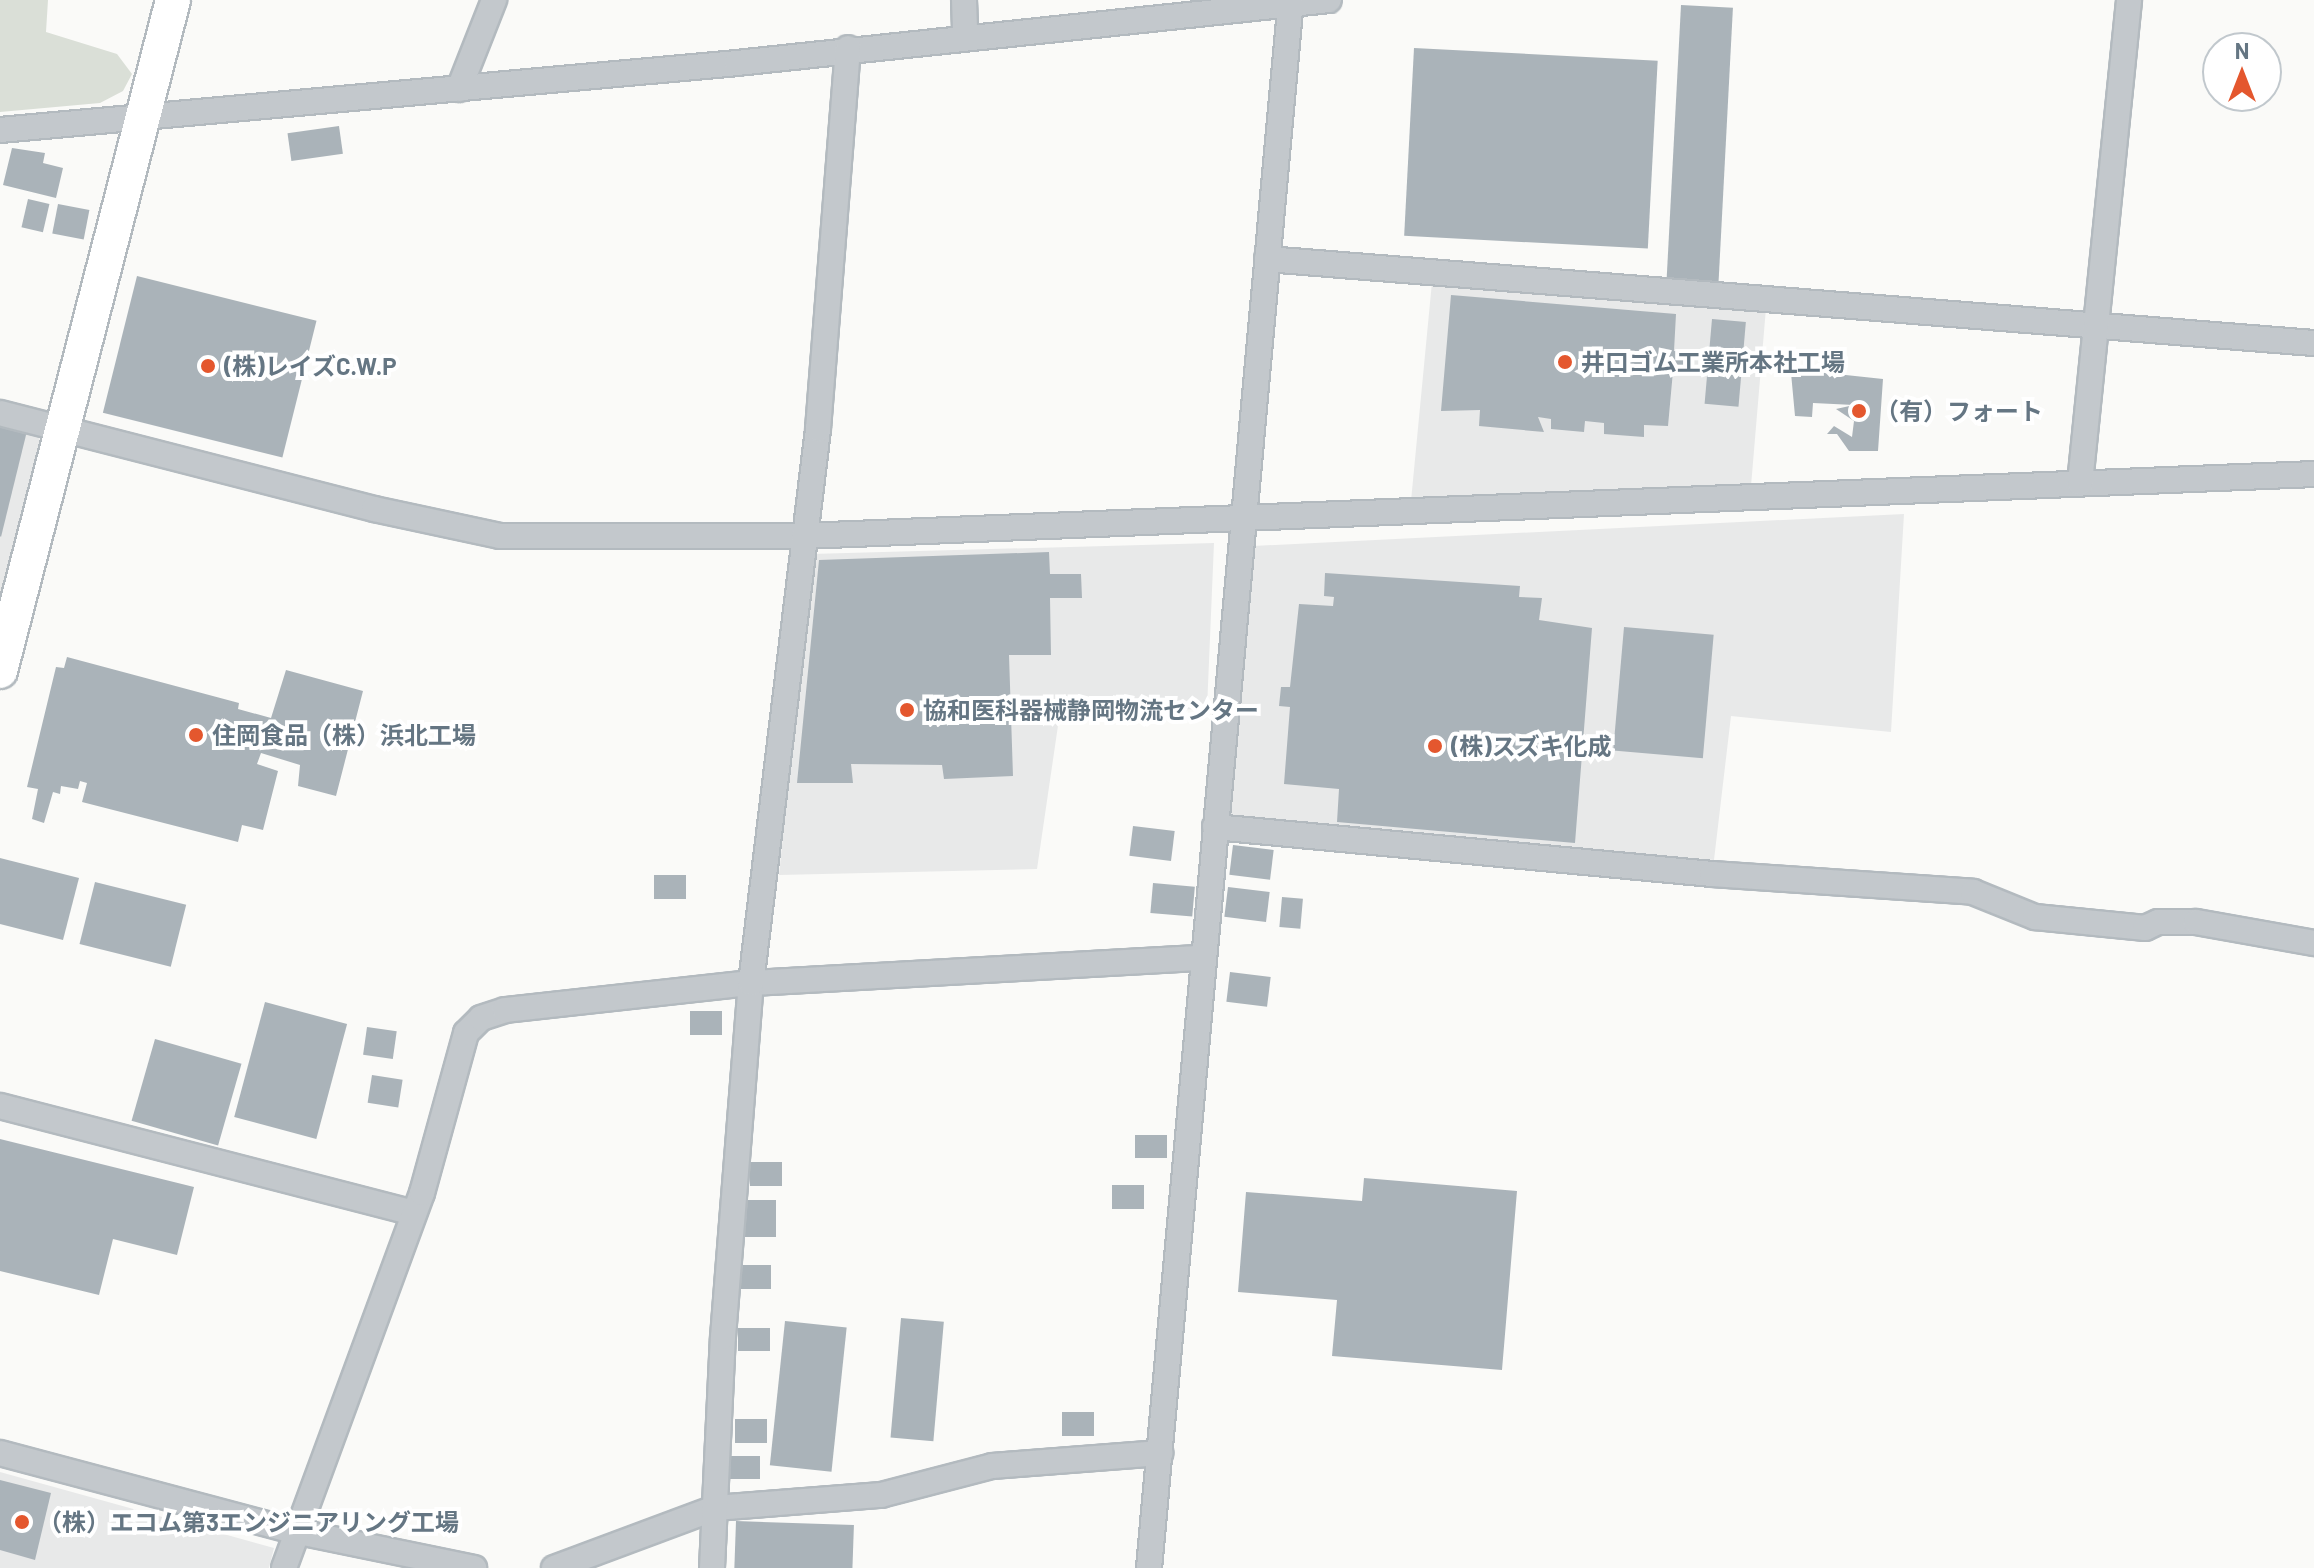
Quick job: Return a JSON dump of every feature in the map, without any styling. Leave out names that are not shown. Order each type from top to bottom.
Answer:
[{"type":"street","points":[[0,671],[173,0]]},
{"type":"street","points":[[459,89],[494,0]]},
{"type":"street","points":[[964,0],[965,36]]},
{"type":"street","points":[[0,130],[459,89],[1329,0]]},
{"type":"street","points":[[2080,483],[2129,0]]},
{"type":"street","points":[[1149,1568],[1241,519],[1291,2]]},
{"type":"street","points":[[712,1568],[751,983],[818,429],[848,48]]},
{"type":"street","points":[[1267,259],[2314,343]]},
{"type":"street","points":[[0,413],[500,536],[804,536],[2314,474]]},
{"type":"street","points":[[1215,827],[1712,874],[1973,892],[2035,917],[2145,928],[2158,922],[2196,922],[2314,943]]},
{"type":"street","points":[[284,1568],[294,1531],[413,1213],[466,1033],[481,1018],[505,1010],[751,983],[1203,958]]},
{"type":"street","points":[[0,1106],[413,1213]]},
{"type":"street","points":[[0,1453],[294,1531],[474,1568]]},
{"type":"street","points":[[554,1568],[715,1508],[881,1495],[992,1466],[1160,1453]]},
{"type":"shaded area","points":[[0,0],[48,0],[46,32],[117,54],[132,74],[123,91],[100,103],[0,112]]},
{"type":"shaded area","points":[[1432,282],[1766,308],[1751,486],[1411,501]]},
{"type":"shaded area","points":[[0,419],[33,428],[42,444],[0,595]]},
{"type":"shaded area","points":[[1904,514],[1891,732],[1731,716],[1714,860],[1230,819],[1253,546]]},
{"type":"shaded area","points":[[1214,543],[1207,709],[1060,712],[1037,869],[779,875],[811,554]]},
{"type":"shaded area","points":[[0,1472],[274,1548],[269,1568],[0,1568]]},
{"type":"building","points":[[1681,5],[1733,8],[1718,283],[1667,281]]},
{"type":"building","points":[[1414,48],[1658,61],[1648,249],[1404,236]]},
{"type":"building","points":[[339,126],[343,154],[291,161],[288,133]]},
{"type":"building","points":[[12,148],[45,153],[43,163],[63,168],[56,198],[3,185]]},
{"type":"building","points":[[28,199],[49,204],[43,232],[21,227]]},
{"type":"building","points":[[58,204],[89,210],[84,240],[52,233]]},
{"type":"building","name":"(株)レイズC.W.P","points":[[137,276],[317,321],[282,458],[103,413]]},
{"type":"building","name":"井口ゴム工業所本社工場","points":[[1451,295],[1676,314],[1674,351],[1685,352],[1684,371],[1673,371],[1668,426],[1644,425],[1644,437],[1604,434],[1604,423],[1585,421],[1584,432],[1551,429],[1551,419],[1538,417],[1544,432],[1479,426],[1480,410],[1441,411]]},
{"type":"building","points":[[1712,319],[1746,322],[1738,407],[1705,404]]},
{"type":"building","name":"（有）フォート","points":[[1799,370],[1883,379],[1878,451],[1849,451],[1837,434],[1827,434],[1834,426],[1852,437],[1854,421],[1836,409],[1854,405],[1813,403],[1812,417],[1795,416],[1791,373]]},
{"type":"building","points":[[0,425],[27,431],[1,537],[0,536]]},
{"type":"building","name":"協和医科器械静岡物流センター","points":[[1049,552],[1050,574],[1081,574],[1082,598],[1050,598],[1051,655],[1009,655],[1013,776],[944,779],[942,765],[851,764],[853,783],[797,783],[819,560]]},
{"type":"building","name":"(株)スズキ化成","points":[[1325,573],[1520,586],[1519,597],[1542,598],[1539,620],[1592,628],[1575,843],[1337,822],[1339,789],[1284,784],[1290,707],[1279,706],[1281,687],[1290,687],[1299,604],[1333,606],[1334,597],[1324,596]]},
{"type":"building","points":[[1624,627],[1714,635],[1703,758],[1613,751]]},
{"type":"building","name":"住岡食品（株）浜北工場","points":[[67,657],[239,703],[238,709],[271,718],[286,670],[363,691],[336,796],[298,786],[300,765],[261,753],[257,764],[278,771],[263,830],[242,825],[238,842],[82,802],[87,783],[80,781],[78,789],[61,786],[60,794],[53,792],[44,823],[32,819],[38,789],[27,787],[56,667],[64,668]]},
{"type":"building","points":[[1133,826],[1175,831],[1171,861],[1129,856]]},
{"type":"building","points":[[1233,845],[1274,850],[1270,880],[1229,875]]},
{"type":"building","points":[[0,858],[79,878],[63,940],[0,924]]},
{"type":"building","points":[[654,875],[686,875],[686,899],[654,899]]},
{"type":"building","points":[[95,882],[186,905],[171,967],[80,944]]},
{"type":"building","points":[[1153,883],[1195,887],[1192,917],[1150,913]]},
{"type":"building","points":[[1228,887],[1270,892],[1266,922],[1224,917]]},
{"type":"building","points":[[1282,897],[1303,899],[1300,929],[1279,927]]},
{"type":"building","points":[[1230,972],[1271,977],[1267,1007],[1226,1002]]},
{"type":"building","points":[[265,1002],[347,1024],[316,1139],[234,1117]]},
{"type":"building","points":[[690,1011],[722,1011],[722,1035],[690,1035]]},
{"type":"building","points":[[367,1027],[397,1031],[393,1059],[363,1055]]},
{"type":"building","points":[[155,1039],[242,1064],[218,1146],[132,1121]]},
{"type":"building","points":[[372,1075],[403,1080],[398,1108],[368,1103]]},
{"type":"building","points":[[1135,1135],[1167,1135],[1167,1158],[1135,1158]]},
{"type":"building","points":[[0,1139],[194,1187],[177,1255],[113,1239],[99,1295],[0,1271]]},
{"type":"building","points":[[750,1162],[782,1162],[782,1186],[750,1186]]},
{"type":"building","points":[[1364,1178],[1517,1191],[1502,1370],[1332,1356],[1337,1300],[1238,1292],[1246,1192],[1362,1201]]},
{"type":"building","points":[[1112,1185],[1144,1185],[1144,1209],[1112,1209]]},
{"type":"building","points":[[743,1200],[776,1200],[776,1237],[743,1237]]},
{"type":"building","points":[[739,1265],[771,1265],[771,1289],[739,1289]]},
{"type":"building","points":[[901,1318],[944,1322],[933,1441],[891,1438]]},
{"type":"building","points":[[785,1321],[847,1327],[832,1472],[770,1465]]},
{"type":"building","points":[[738,1328],[770,1328],[770,1351],[738,1351]]},
{"type":"building","points":[[1062,1412],[1094,1412],[1094,1436],[1062,1436]]},
{"type":"building","points":[[735,1419],[767,1419],[767,1443],[735,1443]]},
{"type":"building","points":[[727,1456],[760,1456],[760,1479],[727,1479]]},
{"type":"building","name":"（株）エコム第3エンジニアリング工場","points":[[0,1480],[51,1493],[35,1560],[0,1550]]},
{"type":"building","points":[[736,1521],[854,1525],[852,1568],[734,1568]]},
{"type":"place","name":"井口ゴム工業所本社工場","points":[[1565,362]]},
{"type":"place","name":"(株)レイズC.W.P","points":[[208,366]]},
{"type":"place","name":"（有）フォート","points":[[1859,411]]},
{"type":"place","name":"協和医科器械静岡物流センター","points":[[907,710]]},
{"type":"place","name":"住岡食品（株）浜北工場","points":[[196,735]]},
{"type":"place","name":"(株)スズキ化成","points":[[1435,746]]},
{"type":"place","name":"（株）エコム第3エンジニアリング工場","points":[[22,1522]]}]
